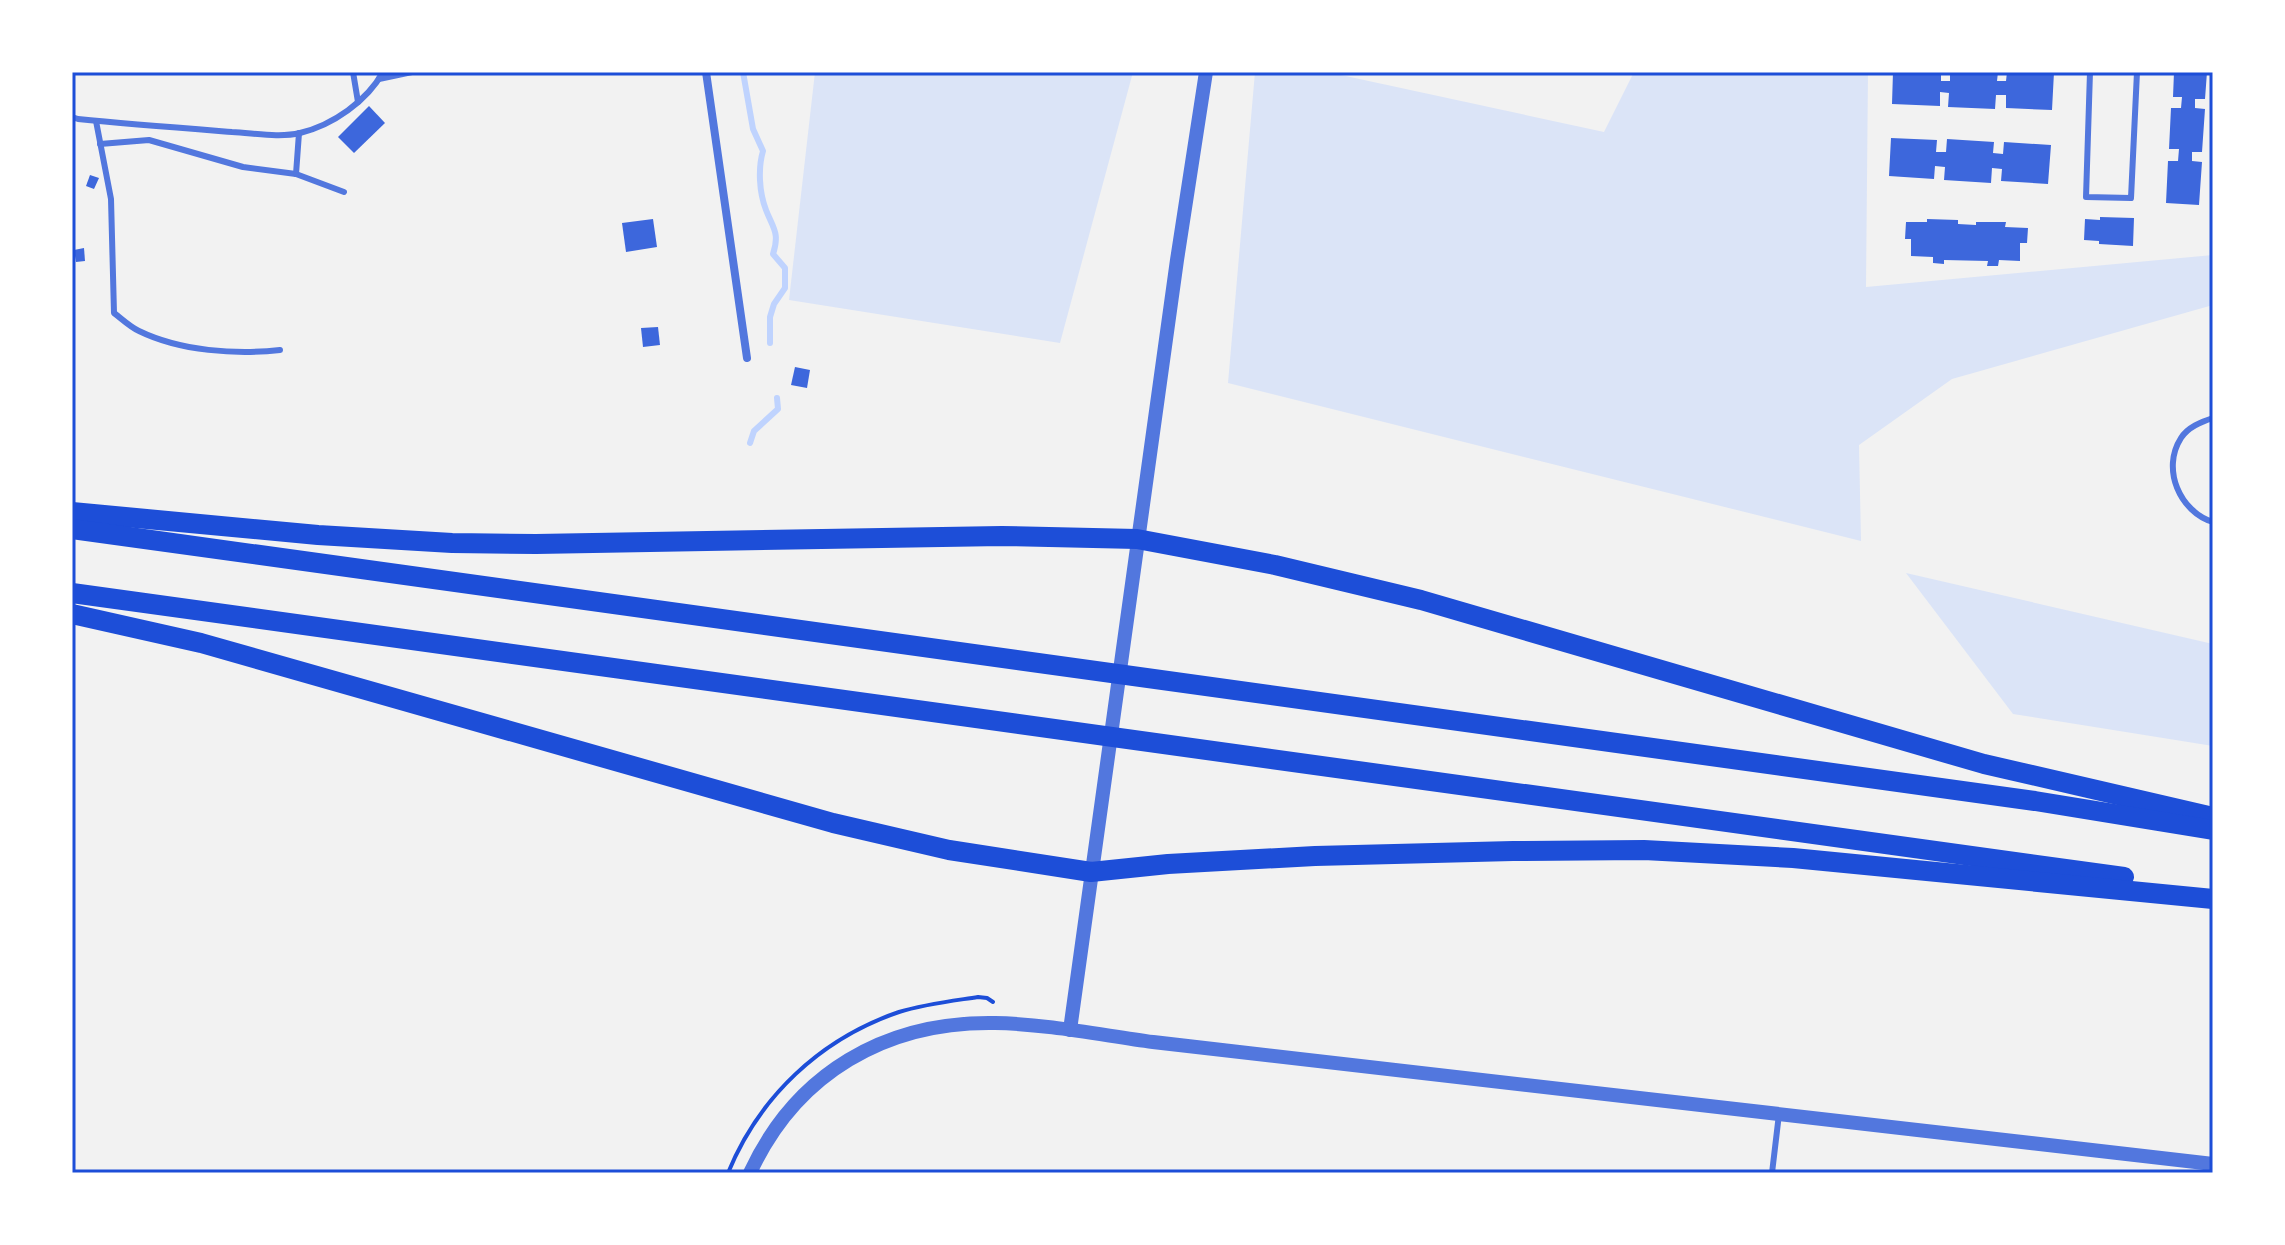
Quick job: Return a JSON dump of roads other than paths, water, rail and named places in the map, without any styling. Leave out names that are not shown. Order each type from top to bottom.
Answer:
[{"type":"highway","points":[[72,512],[318,535],[452,543],[1002,536],[1137,539],[1275,565],[1421,600],[1984,764],[2213,817]]},
{"type":"highway","points":[[72,529],[2020,799],[2213,830]]},
{"type":"highway","points":[[72,593],[2213,889]]},
{"type":"highway","points":[[72,614],[201,643],[833,823],[949,850],[1091,872],[1168,864],[1315,856],[1644,850],[1793,858],[2213,899]]},
{"type":"street","points":[[706,72],[747,358]]},
{"type":"street","points":[[1070,1030],[1137,539],[1206,72]]},
{"type":"street","points":[[750,1173],[779,1123],[801,1097],[854,1055],[906,1035],[962,1025],[995,1023],[2213,1164]]},
{"type":"lane","points":[[353,72],[358,102]]},
{"type":"lane","points":[[72,117],[266,134],[299,133],[330,122],[358,102],[381,76],[412,72]]},
{"type":"lane","points":[[2090,72],[2086,197],[2131,198],[2137,72]]},
{"type":"lane","points":[[96,121],[111,199],[114,313],[138,331],[213,351],[251,353],[280,350]]},
{"type":"lane","points":[[296,174],[299,133]]},
{"type":"lane","points":[[100,144],[149,140],[243,167],[296,174],[344,192]]},
{"type":"lane","points":[[2213,418],[2198,423],[2180,439],[2173,470],[2180,495],[2187,505],[2194,514],[2213,522]]},
{"type":"lane","points":[[1772,1173],[1779,1114]]},
{"type":"waterway","points":[[743,72],[753,129],[763,151],[761,188],[776,236],[773,254],[785,268],[785,288],[774,304],[770,317],[770,343]]},
{"type":"waterway","points":[[750,443],[754,431],[778,409],[777,398]]}]
